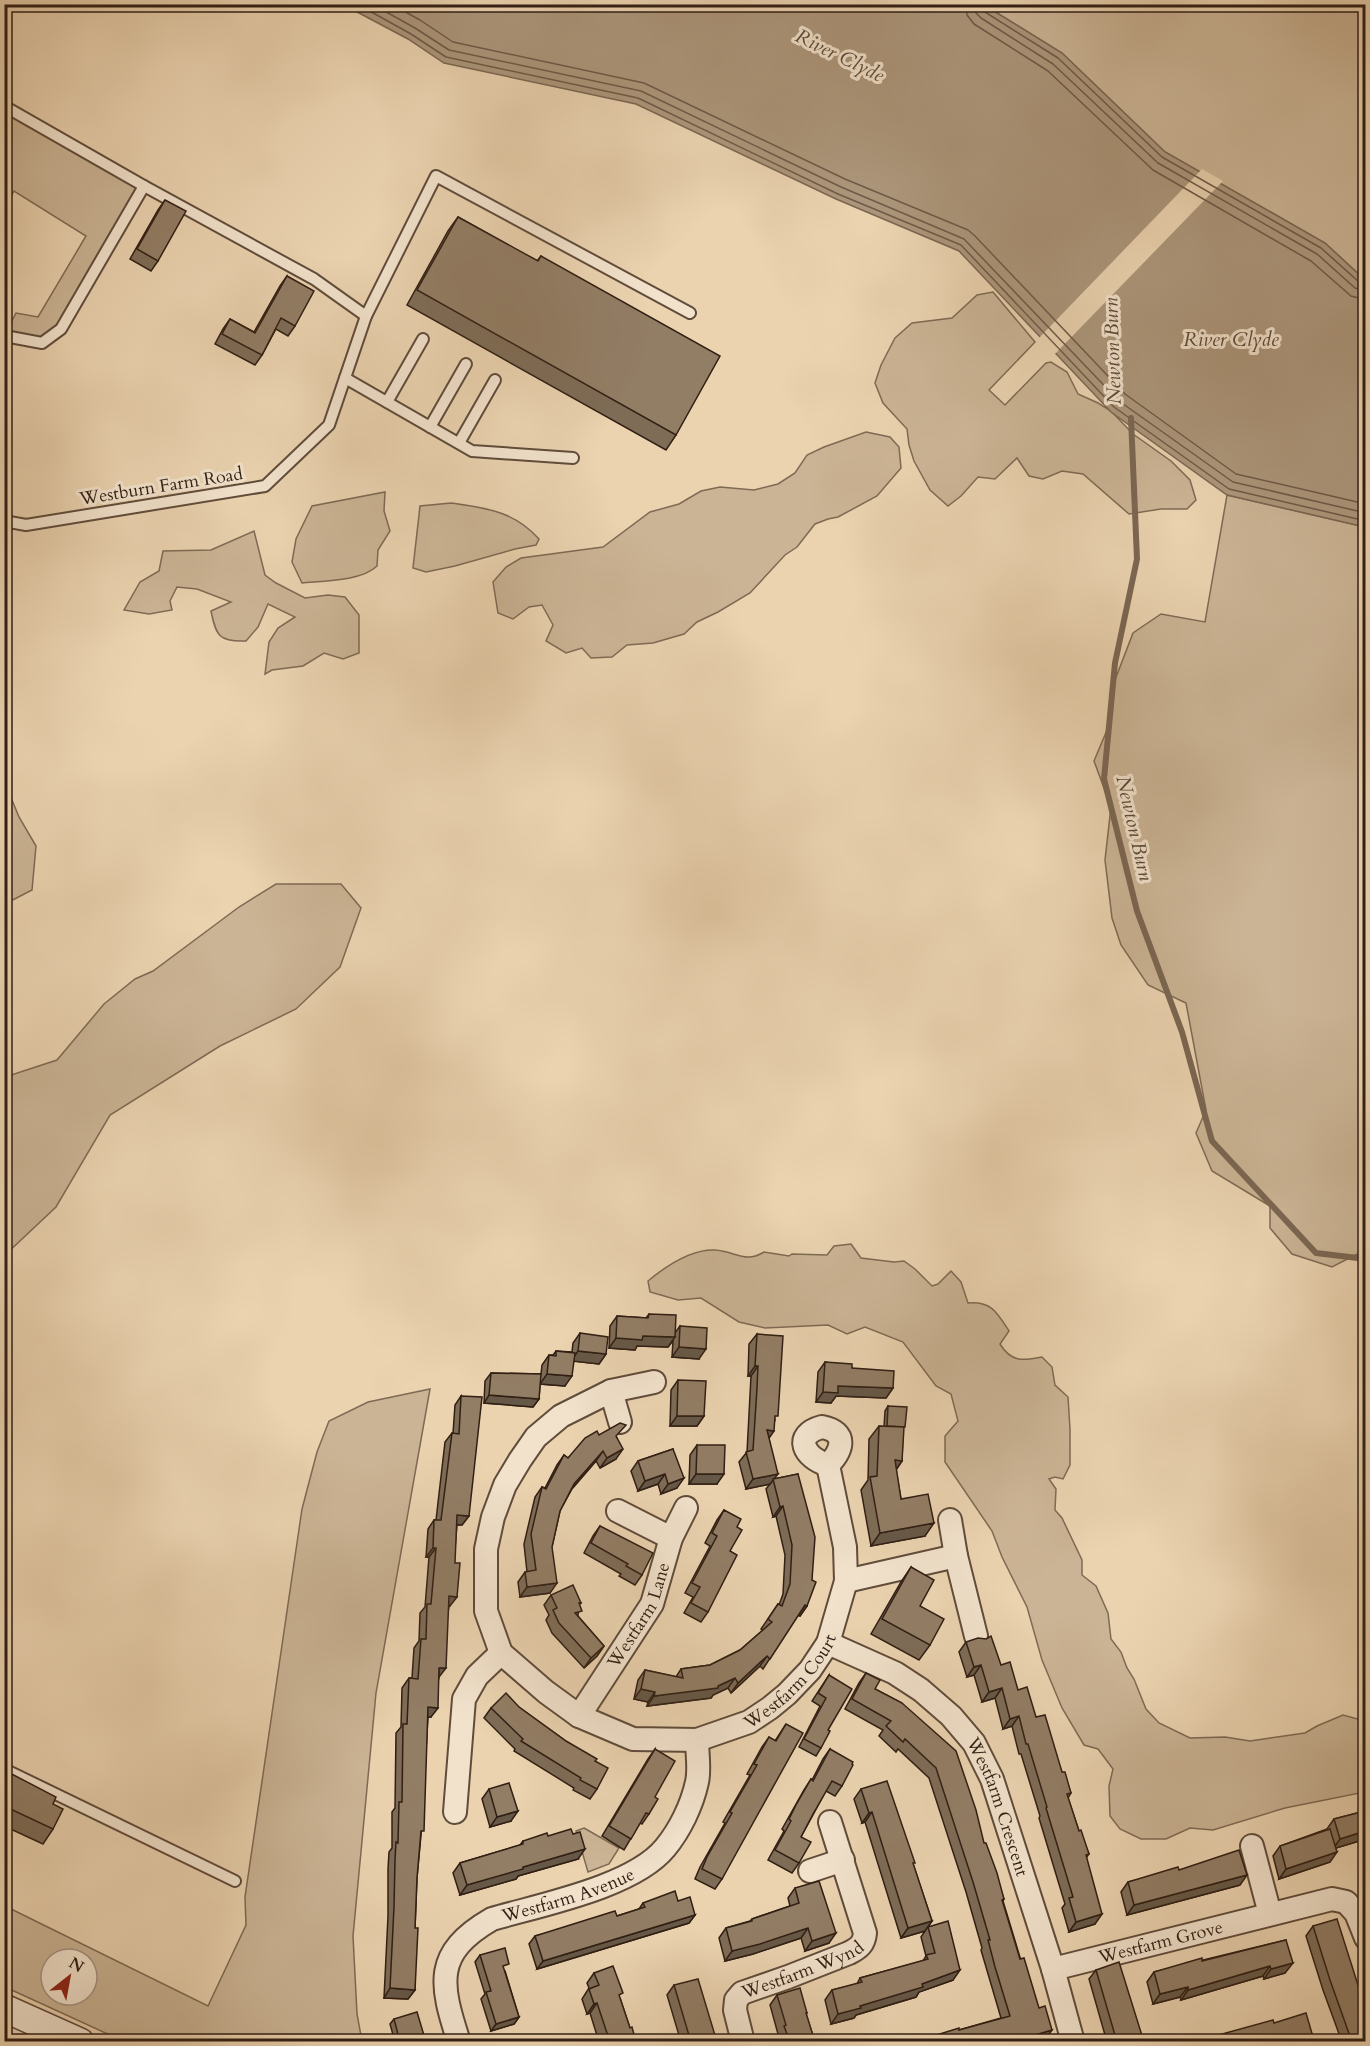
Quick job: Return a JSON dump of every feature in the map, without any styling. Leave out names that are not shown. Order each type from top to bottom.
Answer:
[{"type":"street","points":[[455,1812],[464,1699],[477,1676],[501,1653],[486,1611],[486,1549],[493,1517],[505,1485],[536,1437],[561,1416],[610,1392],[654,1382]]},
{"type":"street","points":[[610,1392],[620,1422]]},
{"type":"street","name":"Westfarm Court","points":[[501,1653],[546,1692],[579,1716],[633,1739],[697,1740],[749,1722],[770,1708],[810,1670],[828,1643],[846,1581],[843,1537],[828,1465]]},
{"type":"street","name":"Westfarm Lane","points":[[579,1716],[652,1604],[670,1538],[686,1508]]},
{"type":"street","points":[[618,1511],[670,1538]]},
{"type":"street","points":[[950,1520],[956,1556],[976,1636]]},
{"type":"street","points":[[846,1581],[956,1556]]},
{"type":"street","name":"Westfarm Crescent","points":[[828,1643],[895,1672],[921,1690],[951,1716],[974,1743],[992,1779],[1053,1969],[1072,2042]]},
{"type":"street","name":"Westfarm Avenue","points":[[459,2042],[445,1998],[444,1976],[450,1958],[461,1942],[475,1929],[492,1919],[605,1886],[638,1870],[664,1849],[683,1821],[698,1780],[697,1740]]},
{"type":"street","name":"Westfarm Wynd","points":[[743,2042],[735,2010],[736,2000],[742,1993],[849,1953],[864,1942],[865,1933],[830,1822]]},
{"type":"street","points":[[1252,1846],[1270,1914]]},
{"type":"street","points":[[810,1871],[843,1860]]},
{"type":"street","name":"Westfarm Grove","points":[[1053,1969],[1332,1899],[1346,1902],[1356,1913],[1365,1938]]},
{"type":"street","points":[[4,2008],[80,2042]]},
{"type":"lane","points":[[4,106],[314,279],[366,316]]},
{"type":"lane","name":"Westburn Farm Road","points":[[4,521],[26,525],[265,486],[329,425],[366,316],[436,176],[690,313]]},
{"type":"lane","points":[[4,334],[42,343],[61,329],[144,186]]},
{"type":"lane","points":[[387,402],[423,339]]},
{"type":"lane","points":[[430,427],[466,364]]},
{"type":"lane","points":[[345,378],[472,451],[573,458]]},
{"type":"lane","points":[[459,444],[495,380]]},
{"type":"lane","points":[[4,1769],[236,1881]]},
{"type":"shaded area","points":[[984,5],[1365,5],[1365,280],[1325,243],[1165,152],[1062,53]]},
{"type":"shaded area","points":[[5,106],[144,186],[61,329],[42,343],[5,334],[16,313],[38,317],[86,236],[14,191],[5,207]]},
{"type":"shaded area","points":[[993,292],[1035,342],[989,390],[1005,405],[1046,363],[1051,362],[1067,372],[1078,394],[1111,411],[1133,434],[1171,461],[1190,480],[1196,500],[1187,509],[1161,509],[1129,514],[1083,474],[1062,471],[1043,479],[1029,476],[1017,458],[995,479],[978,477],[961,496],[948,506],[930,490],[914,461],[907,429],[883,403],[875,383],[881,365],[895,338],[912,323],[952,318],[977,295]]},
{"type":"shaded area","points":[[866,432],[890,437],[899,447],[901,468],[877,496],[838,517],[815,524],[797,547],[785,555],[750,593],[697,622],[684,634],[653,643],[627,645],[612,657],[591,658],[582,648],[566,653],[546,641],[553,625],[542,605],[529,607],[513,619],[498,613],[493,582],[506,567],[521,558],[603,547],[650,512],[679,504],[701,491],[720,487],[754,490],[778,484],[795,473],[807,455]]},
{"type":"shaded area","points":[[385,492],[384,511],[390,531],[378,550],[377,566],[362,575],[331,581],[302,583],[292,562],[296,539],[312,506]]},
{"type":"shaded area","points":[[1227,495],[1365,527],[1365,1252],[1332,1267],[1292,1254],[1270,1228],[1270,1206],[1212,1171],[1196,1133],[1206,1110],[1186,1003],[1148,985],[1121,945],[1112,918],[1105,860],[1111,807],[1094,761],[1107,730],[1115,680],[1133,633],[1161,614],[1205,622]]},
{"type":"shaded area","points":[[451,503],[499,512],[520,522],[539,539],[536,545],[455,566],[426,572],[413,568],[420,506]]},
{"type":"shaded area","points":[[254,531],[265,575],[276,583],[305,598],[328,595],[345,597],[359,615],[359,653],[343,659],[324,653],[303,666],[272,670],[265,674],[269,642],[278,628],[295,617],[268,604],[258,627],[246,641],[224,639],[217,632],[211,611],[231,602],[197,589],[177,587],[170,601],[172,610],[149,614],[124,610],[140,582],[159,571],[163,551],[211,550]]},
{"type":"shaded area","points":[[5,787],[36,846],[32,890],[5,904]]},
{"type":"shaded area","points":[[276,884],[341,884],[361,908],[340,967],[296,1009],[220,1046],[110,1115],[56,1207],[5,1255],[5,1077],[57,1060],[104,1004],[135,979],[153,971],[239,907]]},
{"type":"shaded area","points":[[851,1244],[861,1258],[904,1261],[932,1286],[938,1284],[951,1271],[961,1282],[968,1303],[988,1306],[1001,1318],[1009,1331],[1000,1344],[1008,1354],[1018,1359],[1042,1357],[1052,1367],[1055,1385],[1068,1397],[1070,1429],[1070,1465],[1063,1479],[1055,1477],[1049,1479],[1056,1489],[1055,1510],[1062,1518],[1082,1560],[1082,1575],[1096,1586],[1108,1613],[1111,1639],[1121,1652],[1146,1709],[1159,1723],[1190,1738],[1225,1737],[1250,1741],[1305,1733],[1343,1715],[1365,1721],[1365,1792],[1285,1808],[1213,1830],[1190,1828],[1166,1839],[1141,1839],[1120,1829],[1110,1816],[1109,1786],[1113,1769],[1098,1749],[1084,1745],[1062,1708],[1042,1660],[1027,1607],[992,1531],[945,1462],[945,1436],[958,1421],[951,1394],[936,1386],[903,1342],[865,1327],[847,1334],[828,1325],[765,1328],[739,1322],[701,1298],[678,1300],[650,1292],[648,1281],[671,1264],[697,1252],[715,1250],[745,1257],[764,1252],[789,1256],[792,1254],[827,1255],[834,1246]]},
{"type":"shaded area","points":[[430,1389],[376,1693],[353,1936],[357,2014],[362,2041],[123,2041],[49,2007],[99,2007],[99,1952],[208,2006],[246,1925],[245,1897],[302,1509],[317,1452],[329,1421],[368,1402]]},
{"type":"shaded area","points":[[584,1828],[619,1848],[609,1864],[588,1872],[576,1831]]},
{"type":"shaded area","points":[[5,1906],[88,1947],[39,1947],[39,2003],[5,1987]]},
{"type":"water","name":"River Clyde","points":[[344,5],[984,5],[1062,53],[1165,152],[1325,243],[1365,280],[1365,527],[1227,495],[1111,412],[959,251],[836,199],[636,104],[444,63],[408,39]]},
{"type":"pier","points":[[1202,169],[1223,181],[1053,356],[1038,339]]},
{"type":"building","points":[[165,200],[186,211],[158,261],[137,249]]},
{"type":"building","points":[[458,217],[538,261],[541,256],[720,356],[676,435],[417,290]]},
{"type":"building","points":[[287,276],[314,291],[295,326],[281,318],[262,355],[222,334],[230,319],[255,333]]},
{"type":"building","points":[[649,1314],[676,1315],[675,1337],[643,1336],[642,1340],[616,1338],[617,1316],[648,1318]]},
{"type":"building","points":[[680,1326],[707,1328],[706,1349],[679,1347]]},
{"type":"building","points":[[580,1333],[608,1337],[606,1354],[578,1351]]},
{"type":"building","points":[[757,1334],[783,1336],[778,1416],[775,1416],[774,1431],[767,1430],[778,1474],[753,1479],[746,1452],[753,1450],[758,1366],[755,1366]]},
{"type":"building","points":[[556,1351],[575,1353],[572,1376],[547,1374],[549,1355],[556,1356]]},
{"type":"building","points":[[825,1362],[852,1364],[852,1368],[894,1371],[893,1388],[838,1386],[838,1393],[823,1392]]},
{"type":"building","points":[[491,1373],[541,1374],[539,1399],[489,1395]]},
{"type":"building","points":[[678,1380],[706,1381],[704,1416],[677,1416]]},
{"type":"building","points":[[461,1396],[482,1397],[469,1516],[457,1515],[455,1563],[460,1563],[457,1597],[449,1596],[446,1668],[439,1668],[438,1708],[428,1707],[424,1831],[421,1831],[417,1878],[415,1928],[418,1928],[415,1990],[390,1988],[396,1842],[398,1843],[399,1802],[402,1802],[403,1724],[407,1724],[409,1678],[418,1679],[421,1639],[426,1639],[427,1604],[431,1604],[436,1548],[433,1548],[434,1520],[441,1520],[452,1433],[459,1434]]},
{"type":"building","points":[[888,1406],[907,1407],[905,1427],[887,1426]]},
{"type":"building","points":[[620,1423],[626,1425],[616,1436],[623,1449],[607,1458],[603,1451],[574,1484],[560,1511],[552,1547],[557,1583],[527,1587],[525,1572],[536,1570],[531,1534],[542,1487],[546,1489],[564,1455],[568,1458],[585,1438],[597,1431],[599,1435]]},
{"type":"building","points":[[879,1426],[904,1427],[902,1461],[895,1460],[901,1499],[928,1494],[934,1523],[880,1533],[870,1477],[877,1476]]},
{"type":"building","points":[[697,1445],[725,1445],[724,1474],[696,1474]]},
{"type":"building","points":[[673,1449],[684,1478],[668,1484],[665,1474],[645,1481],[638,1461]]},
{"type":"building","points":[[798,1474],[815,1537],[812,1580],[816,1582],[807,1606],[805,1605],[770,1659],[767,1656],[738,1683],[735,1678],[718,1688],[654,1696],[655,1692],[641,1689],[645,1670],[683,1678],[681,1669],[710,1665],[740,1650],[772,1622],[768,1619],[778,1604],[782,1606],[790,1584],[792,1545],[783,1506],[780,1507],[773,1479]]},
{"type":"building","points":[[724,1510],[741,1519],[737,1527],[742,1530],[730,1551],[737,1555],[708,1612],[691,1603],[700,1587],[692,1583],[717,1536],[712,1533]]},
{"type":"building","points":[[600,1526],[653,1553],[642,1575],[626,1566],[628,1564],[591,1543]]},
{"type":"building","points":[[911,1567],[934,1580],[920,1606],[944,1619],[930,1645],[882,1619]]},
{"type":"building","points":[[573,1585],[582,1611],[575,1613],[604,1646],[591,1658],[559,1623],[553,1610],[557,1608],[551,1595]]},
{"type":"building","points":[[991,1636],[1001,1665],[1010,1662],[1018,1690],[1027,1687],[1036,1717],[1045,1715],[1062,1772],[1065,1772],[1071,1793],[1067,1794],[1089,1854],[1086,1855],[1102,1914],[1076,1922],[1069,1898],[1073,1897],[1019,1716],[1010,1719],[1002,1688],[989,1692],[981,1665],[974,1667],[966,1642]]},
{"type":"building","points":[[866,1673],[880,1680],[875,1689],[902,1703],[956,1751],[976,1810],[984,1843],[986,1843],[997,1873],[1004,1899],[1002,1900],[1020,1959],[1024,1958],[1039,2008],[1045,2006],[1052,2030],[1011,2042],[914,2042],[1010,2016],[973,1882],[936,1768],[905,1739],[903,1742],[886,1726],[891,1721],[852,1699]]},
{"type":"building","points":[[829,1675],[852,1689],[828,1730],[830,1731],[821,1748],[804,1739],[826,1698],[818,1693]]},
{"type":"building","points":[[506,1693],[519,1707],[608,1768],[597,1789],[521,1741],[523,1739],[491,1708]]},
{"type":"building","points":[[786,1724],[803,1733],[722,1879],[702,1869],[732,1813],[730,1812],[757,1765],[754,1764],[769,1737],[776,1741]]},
{"type":"building","points":[[655,1749],[675,1761],[655,1797],[658,1799],[649,1814],[646,1813],[631,1839],[609,1826]]},
{"type":"building","points":[[830,1749],[853,1762],[853,1765],[842,1786],[832,1781],[813,1814],[801,1837],[811,1842],[799,1863],[775,1850],[791,1821],[789,1819],[796,1805],[811,1779],[813,1781]]},
{"type":"building","points":[[4,1770],[56,1797],[53,1804],[63,1809],[53,1829],[4,1806]]},
{"type":"building","points":[[887,1781],[932,1921],[908,1928],[872,1812],[869,1813],[861,1789]]},
{"type":"building","points":[[509,1783],[518,1811],[497,1817],[489,1789]]},
{"type":"building","points":[[1365,1811],[1365,1831],[1340,1839],[1334,1819]]},
{"type":"building","points":[[571,1829],[573,1834],[580,1832],[585,1849],[467,1885],[460,1863],[523,1844],[523,1841],[547,1833],[548,1836]]},
{"type":"building","points":[[1330,1829],[1337,1852],[1286,1869],[1280,1846]]},
{"type":"building","points":[[1239,1850],[1247,1875],[1134,1905],[1128,1882],[1178,1867],[1179,1870]]},
{"type":"building","points":[[819,1881],[836,1933],[812,1941],[808,1928],[732,1951],[726,1928],[752,1921],[752,1919],[799,1903],[795,1888]]},
{"type":"building","points":[[675,1891],[678,1901],[690,1897],[695,1915],[543,1961],[535,1936],[615,1911],[617,1916],[645,1907],[643,1903]]},
{"type":"building","points":[[1337,1919],[1365,2007],[1365,2042],[1352,2042],[1313,1926]]},
{"type":"building","points":[[948,1921],[960,1970],[922,1984],[923,1987],[838,2014],[832,1990],[862,1982],[860,1978],[928,1959],[926,1955],[935,1953],[928,1927]]},
{"type":"building","points":[[1286,1940],[1293,1963],[1271,1969],[1270,1966],[1188,1990],[1188,1987],[1160,1994],[1154,1972],[1202,1958],[1202,1961]]},
{"type":"building","points":[[505,1948],[509,1964],[503,1966],[519,2017],[496,2024],[486,1992],[491,1991],[480,1955]]},
{"type":"building","points":[[1119,1962],[1144,2042],[1117,2042],[1096,1970]]},
{"type":"building","points":[[613,1966],[623,1993],[619,1995],[636,2042],[610,2042],[597,2003],[594,2004],[589,1989],[599,1985],[594,1973]]},
{"type":"building","points":[[698,1979],[717,2042],[691,2042],[674,1985]]},
{"type":"building","points":[[800,1988],[815,2042],[790,2042],[784,2026],[786,2025],[777,1995]]},
{"type":"building","points":[[417,2012],[426,2042],[400,2042],[394,2019]]},
{"type":"building","points":[[1306,2013],[1313,2037],[1297,2042],[1184,2042],[1203,2037],[1204,2039],[1273,2020],[1274,2023]]},
{"type":"waterway","name":"Newton Burn","points":[[1131,418],[1137,559],[1115,663],[1104,779],[1137,911],[1182,1032],[1212,1141],[1316,1253],[1366,1259]]}]
